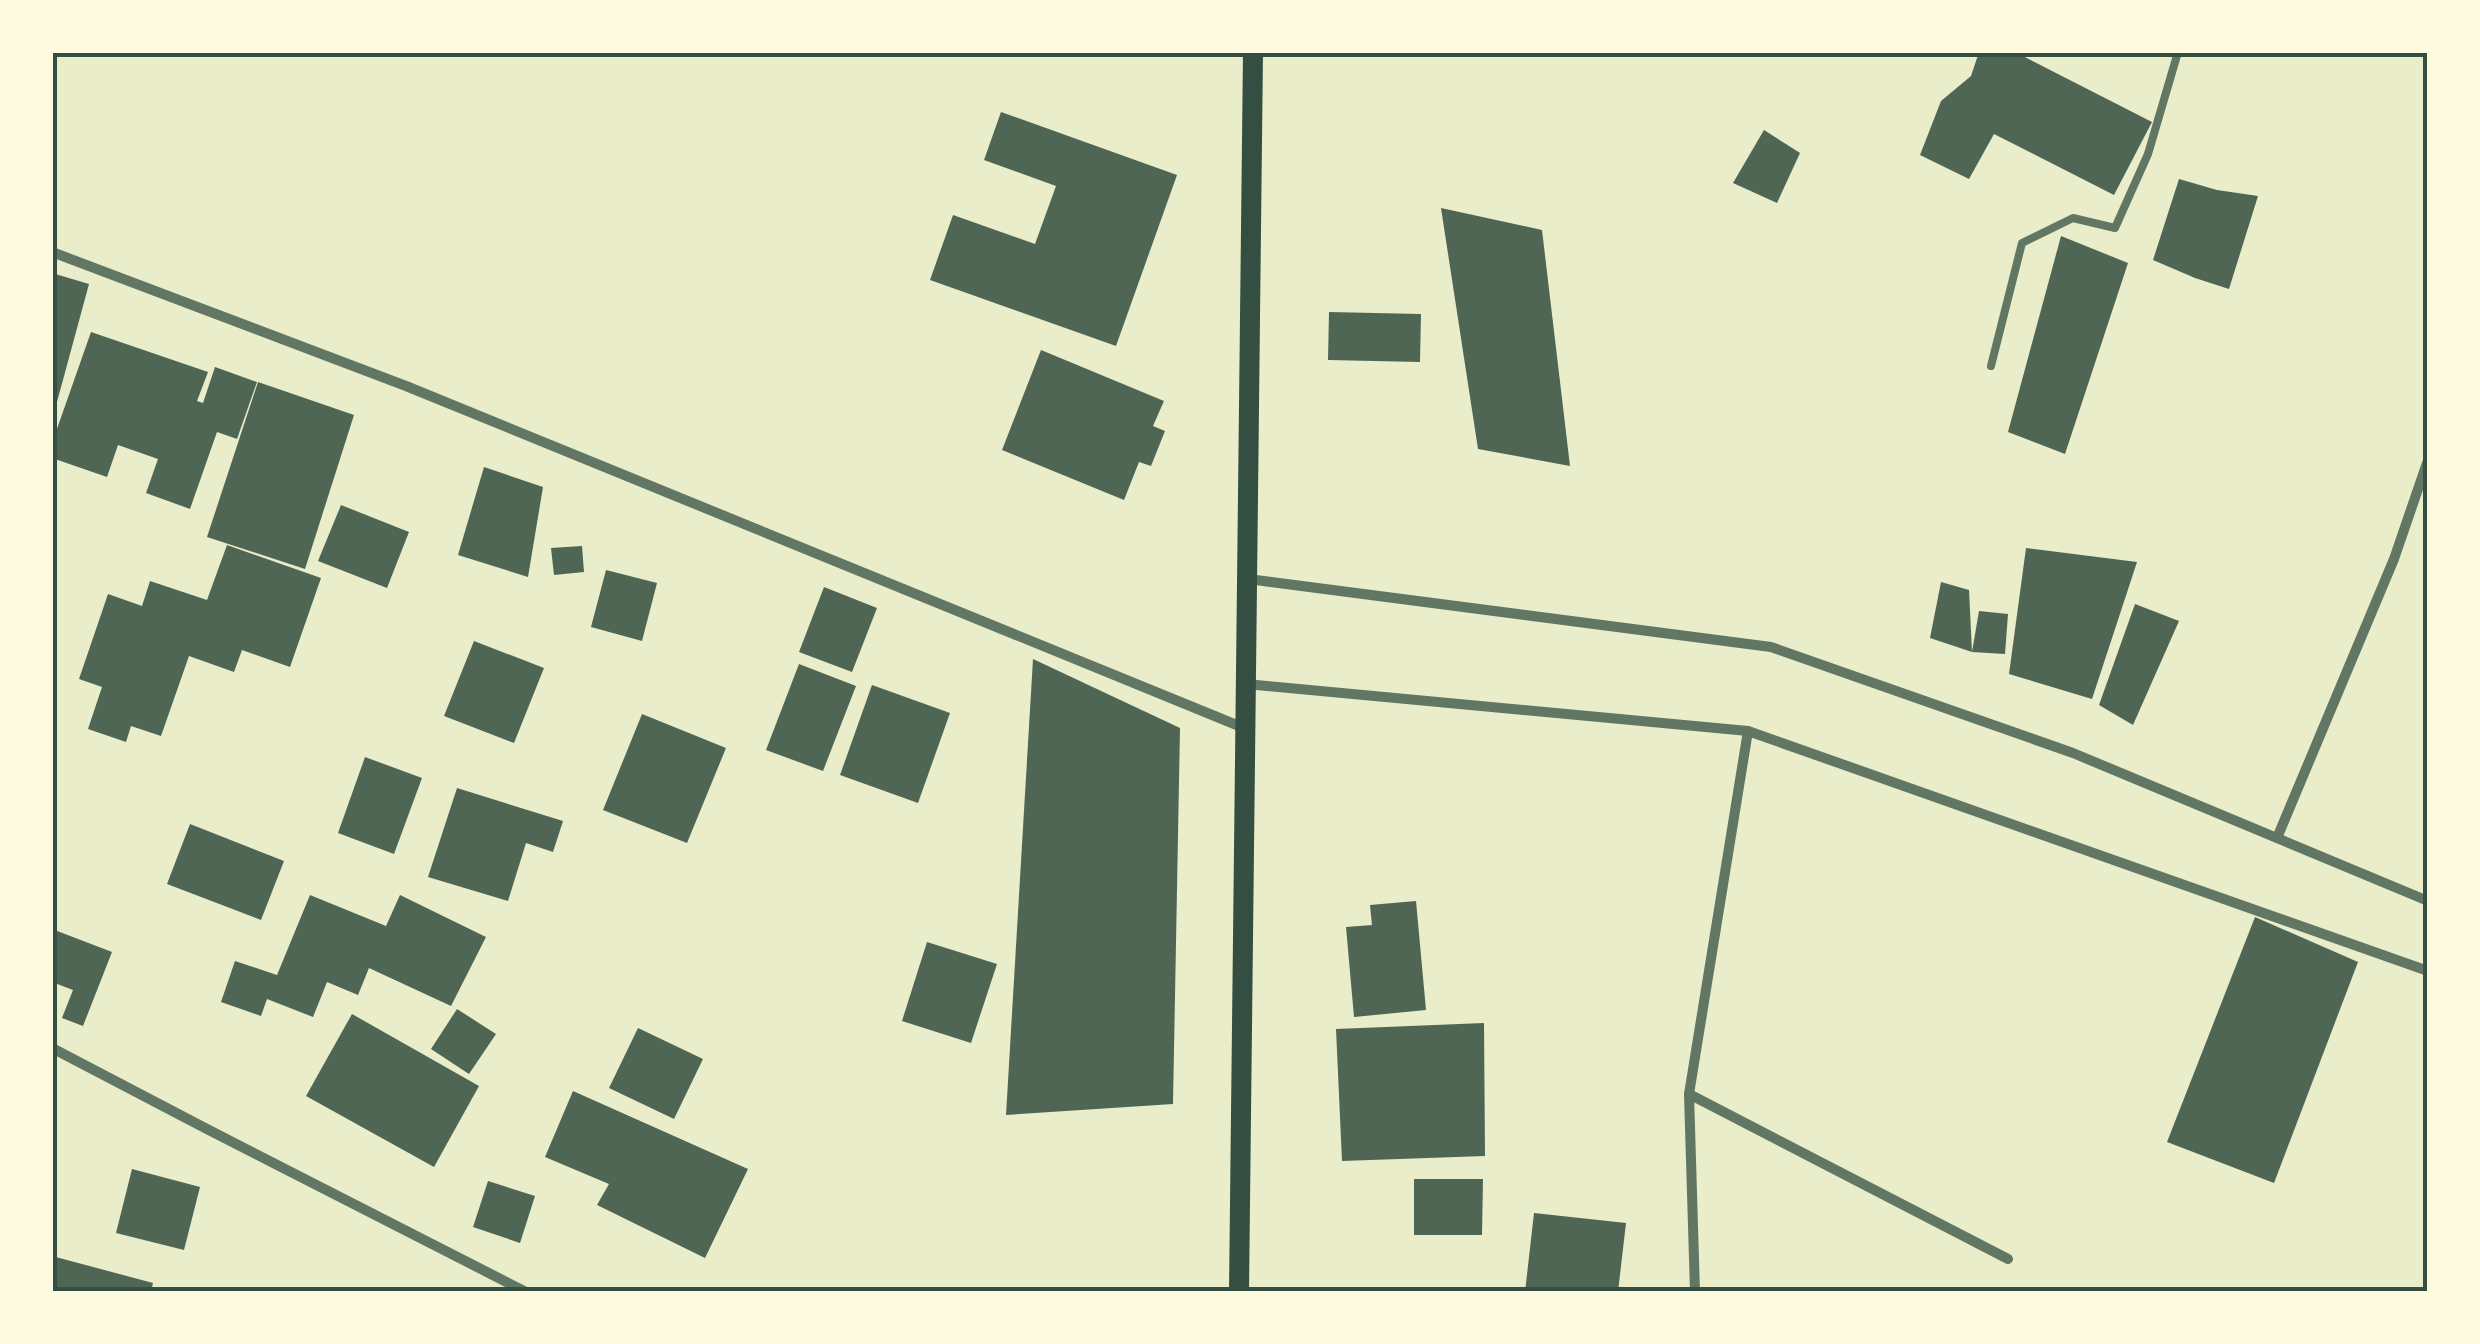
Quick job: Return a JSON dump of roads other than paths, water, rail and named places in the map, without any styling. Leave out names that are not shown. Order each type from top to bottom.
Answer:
[{"type":"main road","points":[[1240,1292],[1253,52]]},
{"type":"street","points":[[52,252],[406,386],[1245,728]]},
{"type":"street","points":[[2276,838],[2394,559],[2428,460]]},
{"type":"street","points":[[1248,579],[1771,647],[2073,753],[2428,902]]},
{"type":"street","points":[[1246,684],[1748,731],[2428,971]]},
{"type":"street","points":[[1694,1292],[1689,1094],[1748,731]]},
{"type":"street","points":[[52,1048],[526,1292]]},
{"type":"street","points":[[1689,1094],[2008,1259]]},
{"type":"lane","points":[[1991,366],[2022,244],[2074,218],[2115,228],[2148,154],[2178,52]]}]
